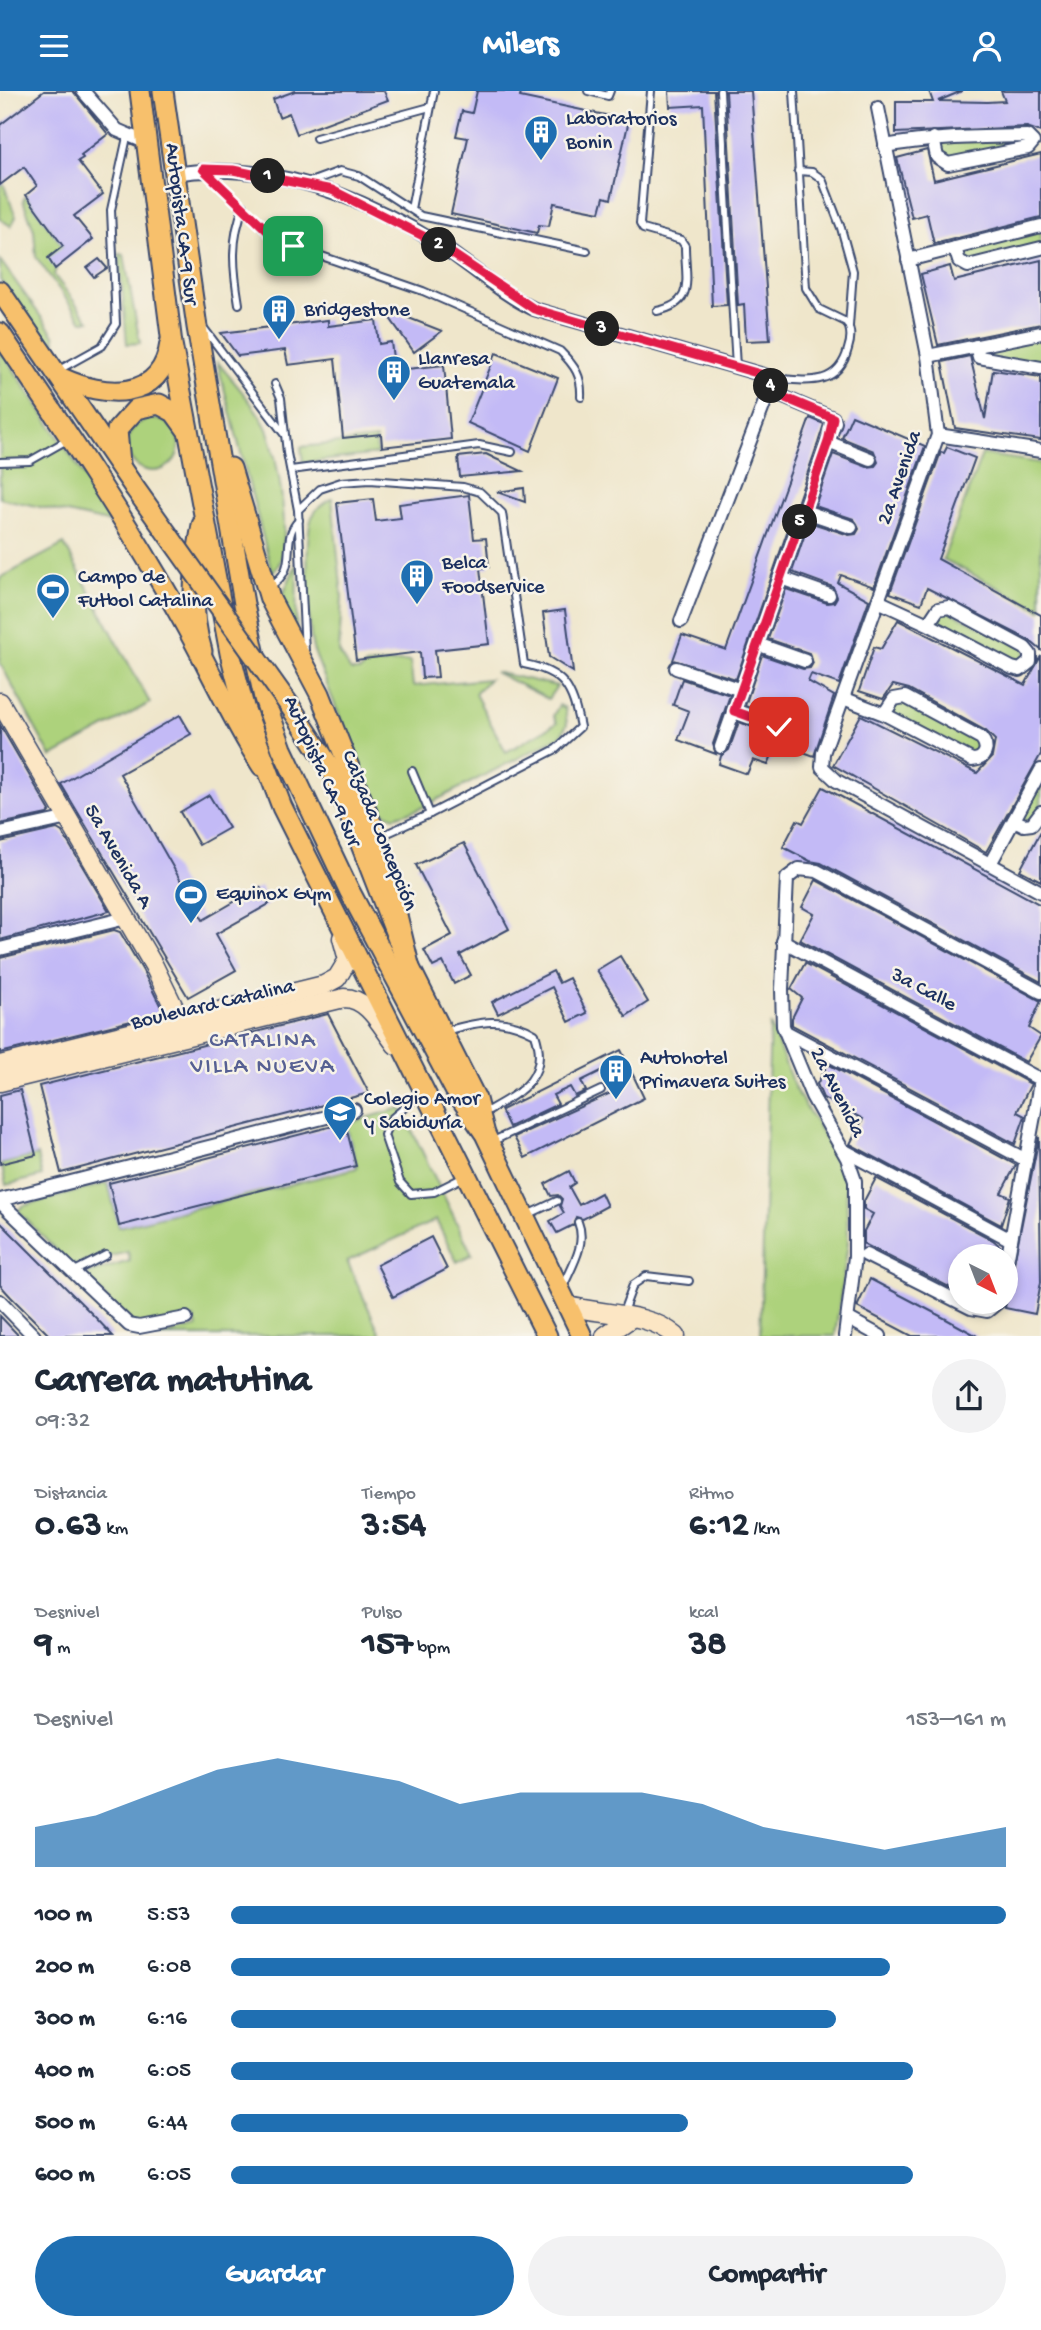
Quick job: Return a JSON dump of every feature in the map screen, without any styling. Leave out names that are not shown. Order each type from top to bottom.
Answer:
[{"type":"main road","name":"Autopista CA-9 Sur","points":[[140,91],[171,335],[236,683],[268,776],[547,1336]]},
{"type":"main road","name":"Autopista CA-9 Sur","points":[[166,94],[173,174],[195,315],[244,604],[264,698],[282,749],[349,890],[455,1090],[485,1131],[582,1336]]},
{"type":"main road","name":"Calzada Concepción","points":[[0,291],[332,770],[410,969],[476,1099],[485,1131]]},
{"type":"main road","points":[[0,334],[125,519],[201,651],[226,706],[268,776]]},
{"type":"main road","points":[[60,374],[97,392],[129,391],[159,372],[166,361],[171,335]]},
{"type":"main road","points":[[209,392],[267,589],[307,670],[377,837],[410,969]]},
{"type":"main road","points":[[120,463],[117,430],[128,415],[144,406],[159,404],[167,407],[178,416],[192,437]]},
{"type":"main road","points":[[201,651],[195,626],[194,588],[204,514]]},
{"type":"main road","name":"5a Avenida A","points":[[3,712],[126,918],[184,1028]]},
{"type":"main road","name":"Boulevard Catalina","points":[[184,1028],[294,991],[324,985],[337,978],[345,967],[348,954],[337,911]]},
{"type":"main road","name":"Boulevard Catalina","points":[[0,1065],[104,1047],[184,1028],[297,1010],[340,999],[356,1000],[367,1007],[410,1062]]},
{"type":"main road","name":"Boulevard Catalina","points":[[0,1082],[104,1047]]},
{"type":"main road","points":[[565,1299],[626,1317],[655,1321],[676,1336]]},
{"type":"main road","points":[[606,1336],[626,1317]]},
{"type":"street","points":[[83,91],[112,125],[127,137],[147,143]]},
{"type":"street","name":"2a Avenida","points":[[878,108],[928,356],[938,435],[823,753],[822,769],[837,781],[990,864]]},
{"type":"street","points":[[886,146],[933,138],[1027,136],[1033,142],[1028,148],[948,164],[937,157],[933,138]]},
{"type":"street","points":[[173,174],[203,169],[233,170],[332,190],[435,242],[534,309],[774,378],[681,621]]},
{"type":"street","points":[[908,260],[1041,226]]},
{"type":"street","points":[[955,248],[959,261],[968,266],[1041,248]]},
{"type":"street","points":[[928,356],[1041,333]]},
{"type":"street","points":[[976,346],[979,356],[1041,368]]},
{"type":"street","points":[[721,747],[835,422],[833,418],[769,391]]},
{"type":"street","points":[[938,435],[1041,451]]},
{"type":"street","points":[[828,442],[870,459]]},
{"type":"street","points":[[804,510],[851,527]]},
{"type":"street","points":[[781,578],[829,595]]},
{"type":"street","points":[[878,601],[1016,670],[1024,669],[1030,662],[1030,654],[1025,648],[949,607],[938,609],[928,624]]},
{"type":"street","points":[[757,644],[805,661]]},
{"type":"street","points":[[676,668],[741,690]]},
{"type":"street","points":[[843,698],[884,714],[972,760],[980,759],[985,753],[986,744],[981,738],[905,697],[894,699],[884,714]]},
{"type":"street","points":[[734,711],[779,727]]},
{"type":"street","points":[[1041,770],[990,864],[1041,892]]},
{"type":"street","points":[[1014,820],[1030,825],[1041,812]]},
{"type":"street","points":[[0,833],[68,818]]},
{"type":"street","name":"2a Avenida","points":[[845,1336],[855,1257],[856,1188],[843,1150],[812,1095],[786,1032],[782,1011],[784,885],[794,870],[810,869],[1041,992]]},
{"type":"street","points":[[0,949],[126,918]]},
{"type":"street","name":"3a Calle","points":[[783,941],[1041,1079]]},
{"type":"street","points":[[786,1032],[1026,1160]]},
{"type":"street","points":[[1010,1244],[1041,1079]]},
{"type":"street","points":[[0,1201],[354,1110]]},
{"type":"street","points":[[843,1150],[1011,1240]]},
{"type":"street","points":[[856,1188],[858,1178],[863,1173],[884,1172]]},
{"type":"street","points":[[0,1201],[71,1273],[132,1327],[186,1318]]},
{"type":"street","points":[[866,1255],[948,1296]]},
{"type":"street","points":[[0,1301],[34,1336]]},
{"type":"street","points":[[849,1319],[880,1336]]},
{"type":"lane","points":[[411,209],[434,91]]},
{"type":"lane","points":[[588,91],[608,96],[610,91]]},
{"type":"lane","points":[[651,91],[639,224],[643,229],[681,240],[685,246],[686,294],[678,304],[657,311]]},
{"type":"lane","points":[[720,91],[736,367]]},
{"type":"lane","points":[[794,91],[806,288],[819,309],[841,317],[849,326]]},
{"type":"lane","points":[[316,138],[430,107]]},
{"type":"lane","points":[[60,374],[102,346],[116,324],[111,210],[127,137]]},
{"type":"lane","points":[[203,169],[268,232],[284,243],[423,291],[560,351],[574,365],[582,380],[581,397]]},
{"type":"lane","points":[[305,183],[340,171],[359,176],[421,216],[587,251]]},
{"type":"lane","points":[[774,378],[818,381],[831,376],[845,359],[849,326],[853,271],[841,228],[822,179],[811,172],[798,171]]},
{"type":"lane","points":[[239,304],[233,249],[234,230],[244,206]]},
{"type":"lane","points":[[195,315],[284,434]]},
{"type":"lane","points":[[275,383],[281,398],[284,434],[298,510],[307,670]]},
{"type":"lane","points":[[0,462],[30,461],[71,438]]},
{"type":"lane","points":[[291,470],[479,445],[512,452]]},
{"type":"lane","points":[[298,510],[327,485],[370,480],[463,487],[480,492],[502,513],[524,664],[561,678],[573,697],[580,727],[556,749],[430,814],[377,837]]},
{"type":"lane","points":[[267,589],[286,571],[290,560],[291,529],[299,520]]},
{"type":"lane","points":[[412,771],[430,814]]},
{"type":"lane","points":[[294,991],[297,1010]]},
{"type":"lane","points":[[442,1033],[499,1020],[516,1024],[535,1034],[541,1061],[536,1073],[485,1131]]},
{"type":"lane","points":[[485,1131],[601,1090]]},
{"type":"lane","points":[[424,1091],[391,1119],[384,1135],[400,1182],[411,1194],[422,1195],[467,1176]]},
{"type":"lane","points":[[524,1216],[557,1201]]},
{"type":"lane","points":[[565,1299],[581,1246],[583,1234],[579,1221]]},
{"type":"lane","points":[[71,1273],[106,1255]]},
{"type":"lane","points":[[626,1317],[633,1286],[646,1276],[689,1281]]},
{"type":"green space","points":[[933,138],[1033,142],[948,164]]},
{"type":"green space","points":[[3,183],[16,217],[11,226],[0,219],[0,185]]},
{"type":"green space","points":[[26,195],[63,246],[54,275],[89,321],[82,321],[36,257],[34,230],[23,200]]},
{"type":"green space","points":[[1041,226],[1041,248],[968,266],[955,248]]},
{"type":"green space","points":[[119,254],[124,255],[140,343],[127,344]]},
{"type":"green space","points":[[0,260],[54,335],[57,353],[0,280]]},
{"type":"green space","points":[[1041,333],[1041,368],[979,357],[976,346]]},
{"type":"green space","points":[[0,349],[116,524],[0,498]]},
{"type":"green space","points":[[217,361],[256,410],[266,427],[275,458],[284,526],[279,563],[272,572]]},
{"type":"green space","points":[[153,419],[172,426],[179,445],[172,464],[153,471],[134,464],[127,445],[134,426]]},
{"type":"green space","points":[[376,439],[377,454],[303,463],[301,447]]},
{"type":"green space","points":[[982,454],[1041,463],[1041,610],[943,559]]},
{"type":"green space","points":[[332,498],[342,596],[339,652],[351,671],[360,671],[366,665],[410,661],[413,686],[489,679],[475,694],[506,752],[557,723],[553,716],[559,705],[565,708],[567,724],[561,736],[419,809],[394,817],[376,809],[311,638],[308,602],[310,527],[316,511]]},
{"type":"green space","name":"Campo de Futbol Catalina","points":[[64,544],[150,703],[51,757],[0,663],[0,578]]},
{"type":"green space","points":[[297,562],[296,635],[279,604]]},
{"type":"green space","points":[[941,607],[1025,648],[1024,669],[928,624]]},
{"type":"green space","points":[[495,672],[557,686],[548,699]]},
{"type":"green space","points":[[897,698],[981,738],[980,759],[884,714]]},
{"type":"green space","points":[[1041,770],[1041,812],[1036,821],[1014,820]]},
{"type":"green space","points":[[770,1024],[795,1089],[839,1160],[846,1181],[848,1243],[835,1336],[760,1336]]},
{"type":"green space","points":[[401,1108],[472,1254],[457,1262],[436,1220],[347,1261],[381,1336],[157,1336],[197,1327],[194,1318],[136,1331],[86,1277],[89,1273],[130,1261],[128,1252],[71,1266],[18,1211],[23,1206],[108,1183],[119,1227],[357,1168],[346,1124]]},
{"type":"green space","points":[[37,1155],[42,1176],[6,1185],[1,1164]]},
{"type":"building","points":[[44,91],[73,91],[108,134],[81,155],[83,158],[78,161],[103,194],[74,216],[93,239],[55,269],[48,258],[63,246],[26,195],[37,186],[24,167],[0,185],[0,125]]},
{"type":"building","points":[[295,91],[384,91],[388,100],[297,134],[289,113],[279,117],[273,99]]},
{"type":"building","name":"Laboratorios Bonin","points":[[477,91],[521,91],[520,97],[629,120],[611,199],[604,197],[600,212],[554,203],[549,226],[539,225],[537,233],[451,214],[468,138],[456,136],[462,111],[472,113]]},
{"type":"building","points":[[669,91],[714,91],[727,305],[712,306],[703,105],[670,107]]},
{"type":"building","points":[[726,91],[751,91],[770,340],[746,341],[744,304],[738,305]]},
{"type":"building","points":[[929,91],[962,91],[938,101],[987,102],[1005,101],[1001,91],[1041,91],[1041,132],[1027,127],[896,133],[896,102],[933,102]]},
{"type":"building","points":[[927,150],[934,180],[1041,154],[1041,217],[934,244],[927,214],[912,218],[897,158]]},
{"type":"building","points":[[99,259],[107,268],[94,277],[87,268]]},
{"type":"building","points":[[1041,260],[1041,324],[938,345],[921,274],[950,266],[954,281]]},
{"type":"building","points":[[396,313],[442,331],[414,352],[387,314]]},
{"type":"building","name":"Llanresa Guatemala","points":[[328,320],[328,326],[376,320],[379,344],[391,342],[394,367],[388,371],[444,365],[451,439],[382,447],[381,434],[343,438],[335,359],[288,365],[285,350],[238,356],[221,333]]},
{"type":"building","points":[[496,353],[558,378],[530,451],[468,423]]},
{"type":"building","points":[[970,356],[985,419],[993,370],[1041,377],[1041,440],[955,428],[942,362]]},
{"type":"building","points":[[852,415],[925,446],[874,587],[841,575],[838,583],[869,600],[839,684],[811,674],[808,681],[834,696],[814,756],[777,742],[768,765],[753,760],[747,774],[719,764],[721,756],[729,750],[739,722],[777,736],[784,735],[787,730],[783,720],[745,706],[762,655],[803,669],[810,668],[813,663],[809,653],[768,639],[786,589],[827,603],[834,602],[837,597],[833,587],[792,572],[809,522],[849,535],[856,534],[859,529],[854,519],[815,506],[833,454],[867,467],[875,466],[878,462],[874,451],[842,438]]},
{"type":"building","points":[[810,418],[824,424],[736,679],[673,660],[682,635],[726,650]]},
{"type":"building","points":[[947,447],[975,458],[938,559],[1041,615],[1041,650],[1029,640],[927,588],[921,604],[890,593],[941,452],[944,453]]},
{"type":"building","points":[[486,454],[522,471],[460,477],[458,457]]},
{"type":"building","points":[[524,488],[525,502],[497,492]]},
{"type":"building","name":"Belca Foodservice","points":[[469,495],[474,539],[486,538],[489,567],[480,568],[489,644],[435,650],[438,677],[422,678],[420,652],[356,660],[337,503],[373,499],[376,521],[401,518],[399,504]]},
{"type":"building","points":[[565,610],[573,672],[549,657],[543,613]]},
{"type":"building","points":[[898,620],[1025,685],[1041,656],[1041,754],[986,852],[833,765],[861,715],[977,773],[992,757],[995,740],[986,731],[909,689],[893,685],[883,699],[859,691],[874,647],[881,649]]},
{"type":"building","points":[[682,679],[730,695],[713,744],[716,754],[678,740],[689,711],[673,705]]},
{"type":"building","points":[[180,715],[191,734],[120,774],[203,920],[260,887],[269,904],[216,934],[236,970],[188,997],[61,784]]},
{"type":"building","points":[[0,725],[50,811],[47,814],[0,824]]},
{"type":"building","points":[[823,787],[1041,905],[1041,982],[821,863],[810,861],[783,847],[797,820],[803,823]]},
{"type":"building","points":[[209,795],[229,828],[199,845],[180,812]]},
{"type":"building","points":[[57,829],[62,832],[109,911],[0,940],[0,842]]},
{"type":"building","points":[[1041,831],[1041,881],[1020,870]]},
{"type":"building","points":[[464,843],[509,929],[460,955],[471,975],[454,984],[443,962],[433,967],[424,950],[452,935],[416,865]]},
{"type":"building","points":[[816,880],[1041,1001],[1029,1028],[1041,1036],[1026,1062],[800,940],[814,914],[802,907]]},
{"type":"building","points":[[114,930],[120,932],[164,1013],[0,1053],[0,958]]},
{"type":"building","points":[[620,956],[648,1002],[626,1016],[597,970]]},
{"type":"building","points":[[805,963],[1031,1084],[1017,1112],[1025,1116],[1015,1144],[792,1025],[792,1018],[802,998],[791,989]]},
{"type":"building","points":[[553,971],[559,983],[569,978],[587,1013],[569,1022],[552,987],[498,1014],[492,1002]]},
{"type":"building","points":[[328,1014],[369,1093],[61,1173],[39,1086]]},
{"type":"building","name":"Autohotel Primavera Suites","points":[[621,1050],[644,1098],[525,1158],[514,1137],[613,1092],[603,1070],[581,1081],[586,1091],[575,1096],[570,1087],[553,1095],[558,1104],[509,1127],[501,1110]]},
{"type":"building","points":[[828,1064],[1016,1165],[1001,1193],[1010,1197],[1001,1225],[850,1144],[863,1119],[823,1098],[817,1084]]},
{"type":"building","points":[[20,1090],[36,1155],[0,1164],[0,1095]]},
{"type":"building","points":[[345,1123],[356,1166],[119,1226],[109,1183]]},
{"type":"building","points":[[1039,1137],[1041,1282],[1035,1314],[1018,1311],[1018,1244]]},
{"type":"building","points":[[569,1171],[575,1183],[569,1187],[579,1205],[601,1193],[607,1206],[583,1219],[576,1217],[573,1225],[557,1233],[550,1221],[564,1213],[560,1206],[562,1199],[558,1195],[551,1196],[545,1184]]},
{"type":"building","points":[[876,1178],[998,1244],[948,1244],[948,1286],[864,1244],[864,1231],[873,1214],[864,1209],[864,1201]]},
{"type":"building","points":[[0,1222],[113,1336],[50,1336],[11,1297],[0,1285]]},
{"type":"building","points":[[431,1237],[447,1269],[393,1297],[377,1265]]},
{"type":"building","points":[[870,1279],[977,1336],[912,1336],[857,1307]]},
{"type":"building","points":[[0,1316],[19,1336],[0,1336]]},
{"type":"place","name":"Laboratorios Bonin","points":[[541,162]]},
{"type":"place","name":"Bridgestone","points":[[279,341]]},
{"type":"place","name":"Llanresa Guatemala","points":[[394,402]]},
{"type":"place","name":"Belca Foodservice","points":[[417,606]]},
{"type":"place","name":"Campo de Futbol Catalina","points":[[53,620]]},
{"type":"place","name":"Equinox Gym","points":[[191,925]]},
{"type":"place","name":"Autohotel Primavera Suites","points":[[616,1101]]},
{"type":"place","name":"Colegio Amor y Sabiduría","points":[[340,1142]]},
{"type":"district","name":"CATALINA VILLA NUEVA","points":[[263,1054]]},
{"type":"route","points":[[293,246],[275,238],[203,169],[261,174],[332,190],[435,242],[534,309],[774,378],[769,391],[833,418],[835,422],[734,711],[779,727]]}]
